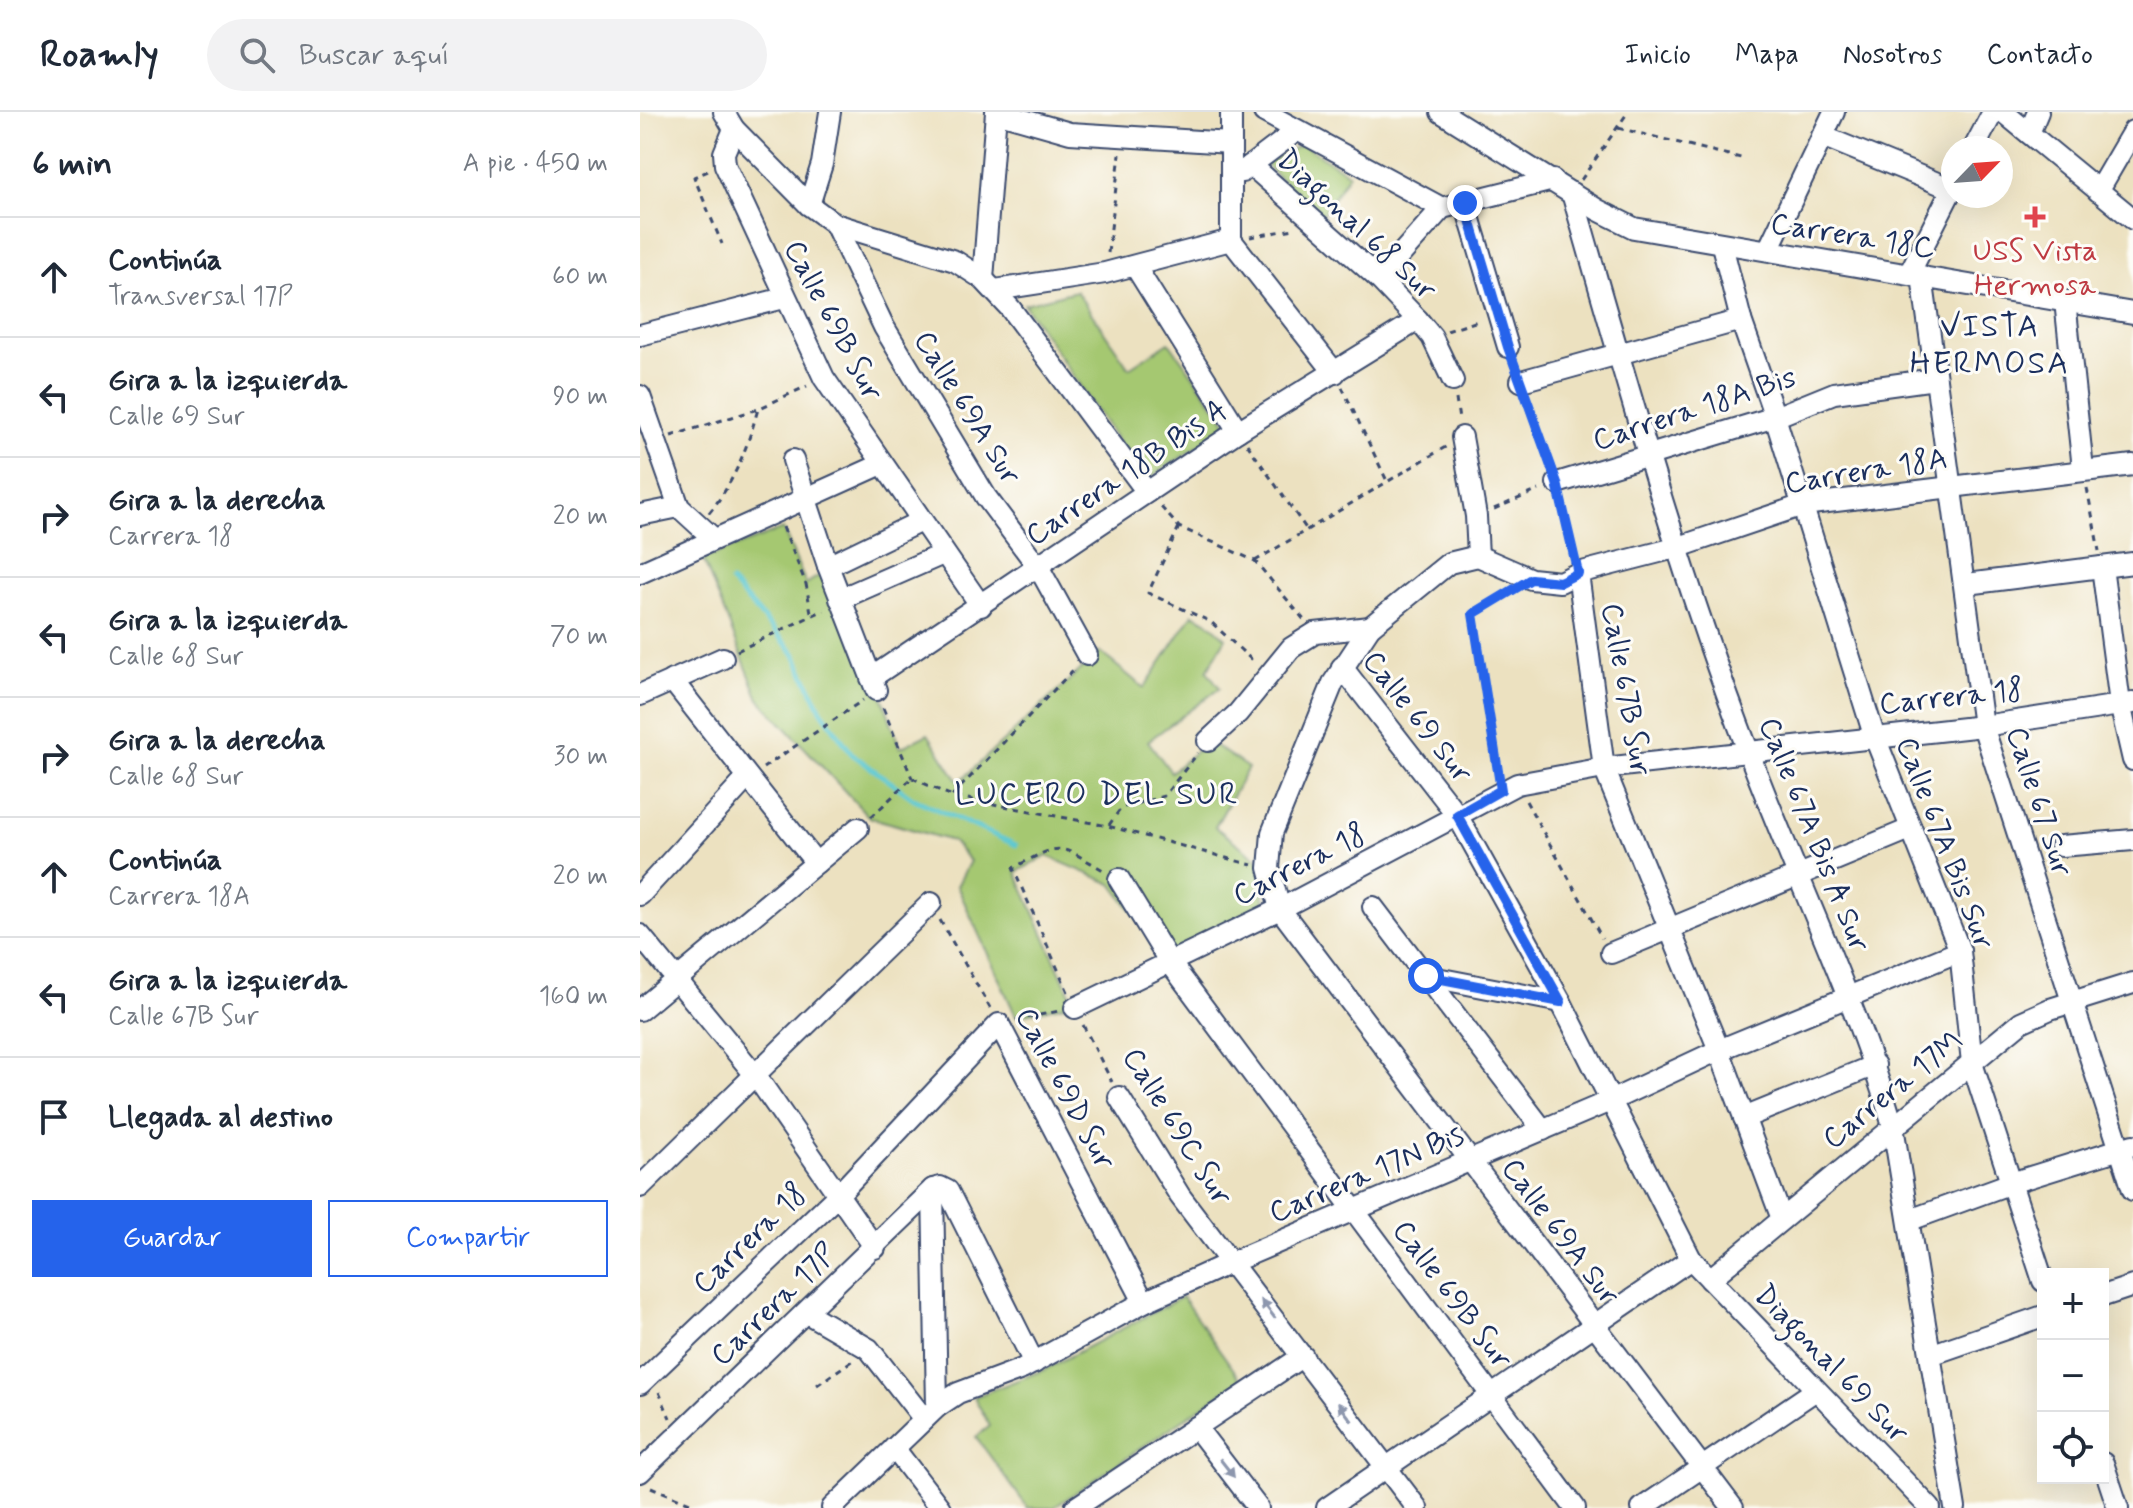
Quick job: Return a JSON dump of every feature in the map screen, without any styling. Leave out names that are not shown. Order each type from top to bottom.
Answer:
[{"type":"street","points":[[809,205],[822,164],[830,112]]},
{"type":"street","points":[[989,284],[996,112],[1045,128],[1122,138],[1231,143]]},
{"type":"street","points":[[1231,112],[1231,240],[1335,373]]},
{"type":"street","points":[[1264,112],[1442,208]]},
{"type":"street","points":[[1768,250],[1834,112]]},
{"type":"street","points":[[1980,136],[1993,112]]},
{"type":"street","points":[[2003,112],[2133,219]]},
{"type":"street","points":[[2029,133],[2038,112]]},
{"type":"street","name":"Carrera 18C","points":[[1449,114],[1572,193],[1634,228],[2133,313]]},
{"type":"street","name":"Calle 69B Sur","points":[[729,120],[809,205],[835,224]]},
{"type":"street","name":"Calle 69B Sur","points":[[729,120],[725,165],[784,298],[824,378],[981,606]]},
{"type":"street","points":[[1231,180],[1296,131]]},
{"type":"street","points":[[2098,191],[2133,131]]},
{"type":"street","points":[[1822,136],[1941,184]]},
{"type":"street","name":"Diagonal 68 Sur","points":[[1251,165],[1379,279],[1418,320],[1432,337],[1453,381]]},
{"type":"street","points":[[1379,279],[1442,208],[1553,180]]},
{"type":"street","name":"Calle 67A Bis A Sur","points":[[1572,193],[1649,456],[1748,751],[1875,1065],[1893,1126],[1933,1354],[1955,1508]]},
{"type":"street","points":[[1465,203],[1508,347]]},
{"type":"street","points":[[1916,275],[1944,208]]},
{"type":"street","points":[[835,224],[955,261],[989,284],[1147,492]]},
{"type":"street","name":"Calle 69A Sur","points":[[835,224],[891,340],[986,497],[1039,568],[1087,655]]},
{"type":"street","points":[[989,284],[1105,273],[1231,240]]},
{"type":"street","name":"Calle 67A Bis Sur","points":[[1722,245],[1741,320],[1775,417],[1874,735],[1960,951],[1972,1063],[2014,1182],[2039,1268]]},
{"type":"street","points":[[1135,266],[1238,431]]},
{"type":"street","name":"Calle 67 Sur","points":[[1916,275],[1967,584],[1983,726],[2073,1002],[2126,1147],[2133,1190]]},
{"type":"street","points":[[640,335],[784,298]]},
{"type":"street","points":[[2065,301],[2083,469]]},
{"type":"street","name":"Carrera 18B Bis A","points":[[874,684],[981,606],[1238,431],[1418,320]]},
{"type":"street","points":[[1521,381],[1741,320]]},
{"type":"street","name":"Carrera 18A Bis","points":[[1557,483],[1775,417],[1834,393],[1935,379]]},
{"type":"street","points":[[640,396],[679,507],[714,539]]},
{"type":"street","points":[[1269,868],[1276,821],[1342,667],[1370,627],[1433,574],[1449,563],[1478,556],[1476,516],[1462,437]]},
{"type":"street","points":[[793,460],[828,566],[874,684]]},
{"type":"street","points":[[640,573],[882,464]]},
{"type":"street","name":"Carrera 18A","points":[[1478,556],[1531,579],[1560,582],[1578,573],[1679,547],[1803,505],[2133,465]]},
{"type":"street","points":[[640,515],[679,507]]},
{"type":"street","points":[[828,566],[921,521]]},
{"type":"street","points":[[840,599],[943,554]]},
{"type":"street","points":[[1967,584],[2133,563]]},
{"type":"street","points":[[2102,567],[2127,703],[2133,760]]},
{"type":"street","name":"Calle 67B Sur","points":[[1578,573],[1604,768],[1719,1050],[1782,1219]]},
{"type":"street","points":[[1208,741],[1238,713],[1291,648],[1315,633],[1370,627]]},
{"type":"street","points":[[640,695],[723,658]]},
{"type":"street","name":"Calle 69 Sur","points":[[1342,667],[1457,815],[1561,1002],[1691,1259]]},
{"type":"street","points":[[672,680],[816,863]]},
{"type":"street","name":"Carrera 18","points":[[1075,1008],[1280,909],[1509,787],[1604,768],[1874,735],[1983,726],[2127,703]]},
{"type":"street","points":[[640,895],[747,778]]},
{"type":"street","points":[[640,1010],[858,828]]},
{"type":"street","points":[[1611,953],[1910,829]]},
{"type":"street","points":[[2061,846],[2133,840]]},
{"type":"street","name":"Calle 69A Sur","points":[[1269,868],[1280,909],[1733,1508]]},
{"type":"street","name":"Calle 69B Sur","points":[[1119,879],[1169,961],[1575,1508]]},
{"type":"street","points":[[640,1187],[931,903]]},
{"type":"street","points":[[1373,907],[1543,1130]]},
{"type":"street","points":[[640,935],[756,1076],[875,1248]]},
{"type":"street","name":"Carrera 17N Bis","points":[[832,1508],[930,1413],[976,1385],[1034,1363],[1144,1302],[1610,1101],[1719,1050],[1960,951]]},
{"type":"street","points":[[1426,976],[1561,1002]]},
{"type":"street","name":"Carrera 17M","points":[[1710,1279],[2021,1022],[2133,983]]},
{"type":"street","name":"Carrera 18","points":[[644,1372],[837,1196],[999,1024]]},
{"type":"street","name":"Calle 69D Sur","points":[[999,1024],[1144,1302]]},
{"type":"street","points":[[1744,1118],[1875,1065]]},
{"type":"street","name":"Calle 69C Sur","points":[[1119,1097],[1164,1173],[1417,1508]]},
{"type":"street","points":[[1910,1220],[2014,1182],[2126,1147]]},
{"type":"street","points":[[941,1190],[1034,1363]]},
{"type":"street","points":[[930,1413],[941,1190]]},
{"type":"street","name":"Carrera 17P","points":[[640,1472],[875,1248],[941,1190]]},
{"type":"street","points":[[1327,1508],[1691,1259]]},
{"type":"street","name":"Diagonal 69 Sur","points":[[1691,1259],[1930,1508]]},
{"type":"street","points":[[2109,1294],[2133,1286]]},
{"type":"street","points":[[807,1313],[869,1349],[930,1413]]},
{"type":"street","points":[[1933,1354],[2037,1318]]},
{"type":"street","points":[[1087,1505],[1303,1356]]},
{"type":"street","points":[[1642,1508],[1816,1390]]},
{"type":"street","points":[[1196,1427],[1258,1508]]},
{"type":"street","points":[[894,1448],[940,1508]]},
{"type":"street","points":[[2109,1481],[2118,1508]]},
{"type":"path","points":[[1572,193],[1628,112]]},
{"type":"path","points":[[1618,128],[1745,159]]},
{"type":"path","points":[[1105,273],[1122,138]]},
{"type":"path","points":[[694,177],[722,244]]},
{"type":"path","points":[[1231,240],[1316,225]]},
{"type":"path","points":[[1432,337],[1498,314]]},
{"type":"path","points":[[1335,373],[1387,481]]},
{"type":"path","points":[[656,440],[758,409],[824,378]]},
{"type":"path","points":[[1255,561],[1462,437],[1453,381]]},
{"type":"path","name":"Calle 67B Sur","points":[[1521,381],[1557,483],[1578,573]]},
{"type":"path","points":[[699,524],[726,492],[746,452],[758,409]]},
{"type":"path","points":[[1238,431],[1307,530]]},
{"type":"path","points":[[2083,469],[2102,567]]},
{"type":"path","points":[[1476,516],[1557,483]]},
{"type":"path","points":[[1147,492],[1179,527],[1255,561],[1315,633]]},
{"type":"path","points":[[777,511],[806,584],[812,618]]},
{"type":"path","points":[[1179,527],[1148,593],[1211,622],[1267,675]]},
{"type":"path","points":[[1531,579],[1473,614],[1509,787],[1611,953]]},
{"type":"path","points":[[723,658],[812,618],[840,599]]},
{"type":"path","points":[[952,796],[1087,655]]},
{"type":"path","points":[[747,778],[839,717],[874,684],[910,780],[952,796],[1108,826],[1269,868]]},
{"type":"path","points":[[1108,826],[1121,808],[1164,796],[1208,741]]},
{"type":"path","points":[[858,828],[910,780]]},
{"type":"path","name":"Calle 69C Sur","points":[[1119,879],[1064,847],[1055,846],[1013,868],[1075,1008],[1119,1097]]},
{"type":"path","name":"Calle 69D Sur","points":[[931,903],[999,1024]]},
{"type":"path","points":[[999,1024],[1075,1008]]},
{"type":"path","points":[[817,1385],[869,1349]]},
{"type":"path","points":[[644,1372],[679,1438]]},
{"type":"path","points":[[640,1483],[702,1508]]},
{"type":"green space","points":[[1302,144],[1349,174],[1320,218],[1265,164]]},
{"type":"green space","points":[[1076,291],[1129,368],[1169,342],[1229,426],[1145,481],[1024,304]]},
{"type":"green space","points":[[783,529],[806,584],[837,564],[900,748],[928,734],[959,782],[1100,652],[1144,688],[1193,614],[1207,621],[1226,638],[1207,671],[1220,688],[1148,741],[1171,772],[1208,741],[1248,768],[1215,827],[1259,860],[1265,905],[1165,955],[1112,884],[1047,856],[1016,872],[1074,1003],[1016,1016],[957,886],[970,861],[952,841],[869,817],[759,699],[703,559]]},
{"type":"green space","points":[[1182,1297],[1241,1380],[1053,1508],[1028,1508],[976,1437],[990,1426],[974,1397],[1046,1369]]},
{"type":"waterway","points":[[731,582],[794,653],[821,710],[852,754],[914,799],[1016,845]]},
{"type":"place","name":"USS Vista Hermosa","points":[[2035,217]]},
{"type":"district","name":"VISTA HERMOSA","points":[[1990,344]]},
{"type":"district","name":"LUCERO DEL SUR","points":[[1097,793]]},
{"type":"route","points":[[1426,976],[1561,1002],[1457,815],[1501,790],[1473,614],[1531,579],[1560,582],[1578,573],[1557,483],[1508,347],[1465,203]]}]
